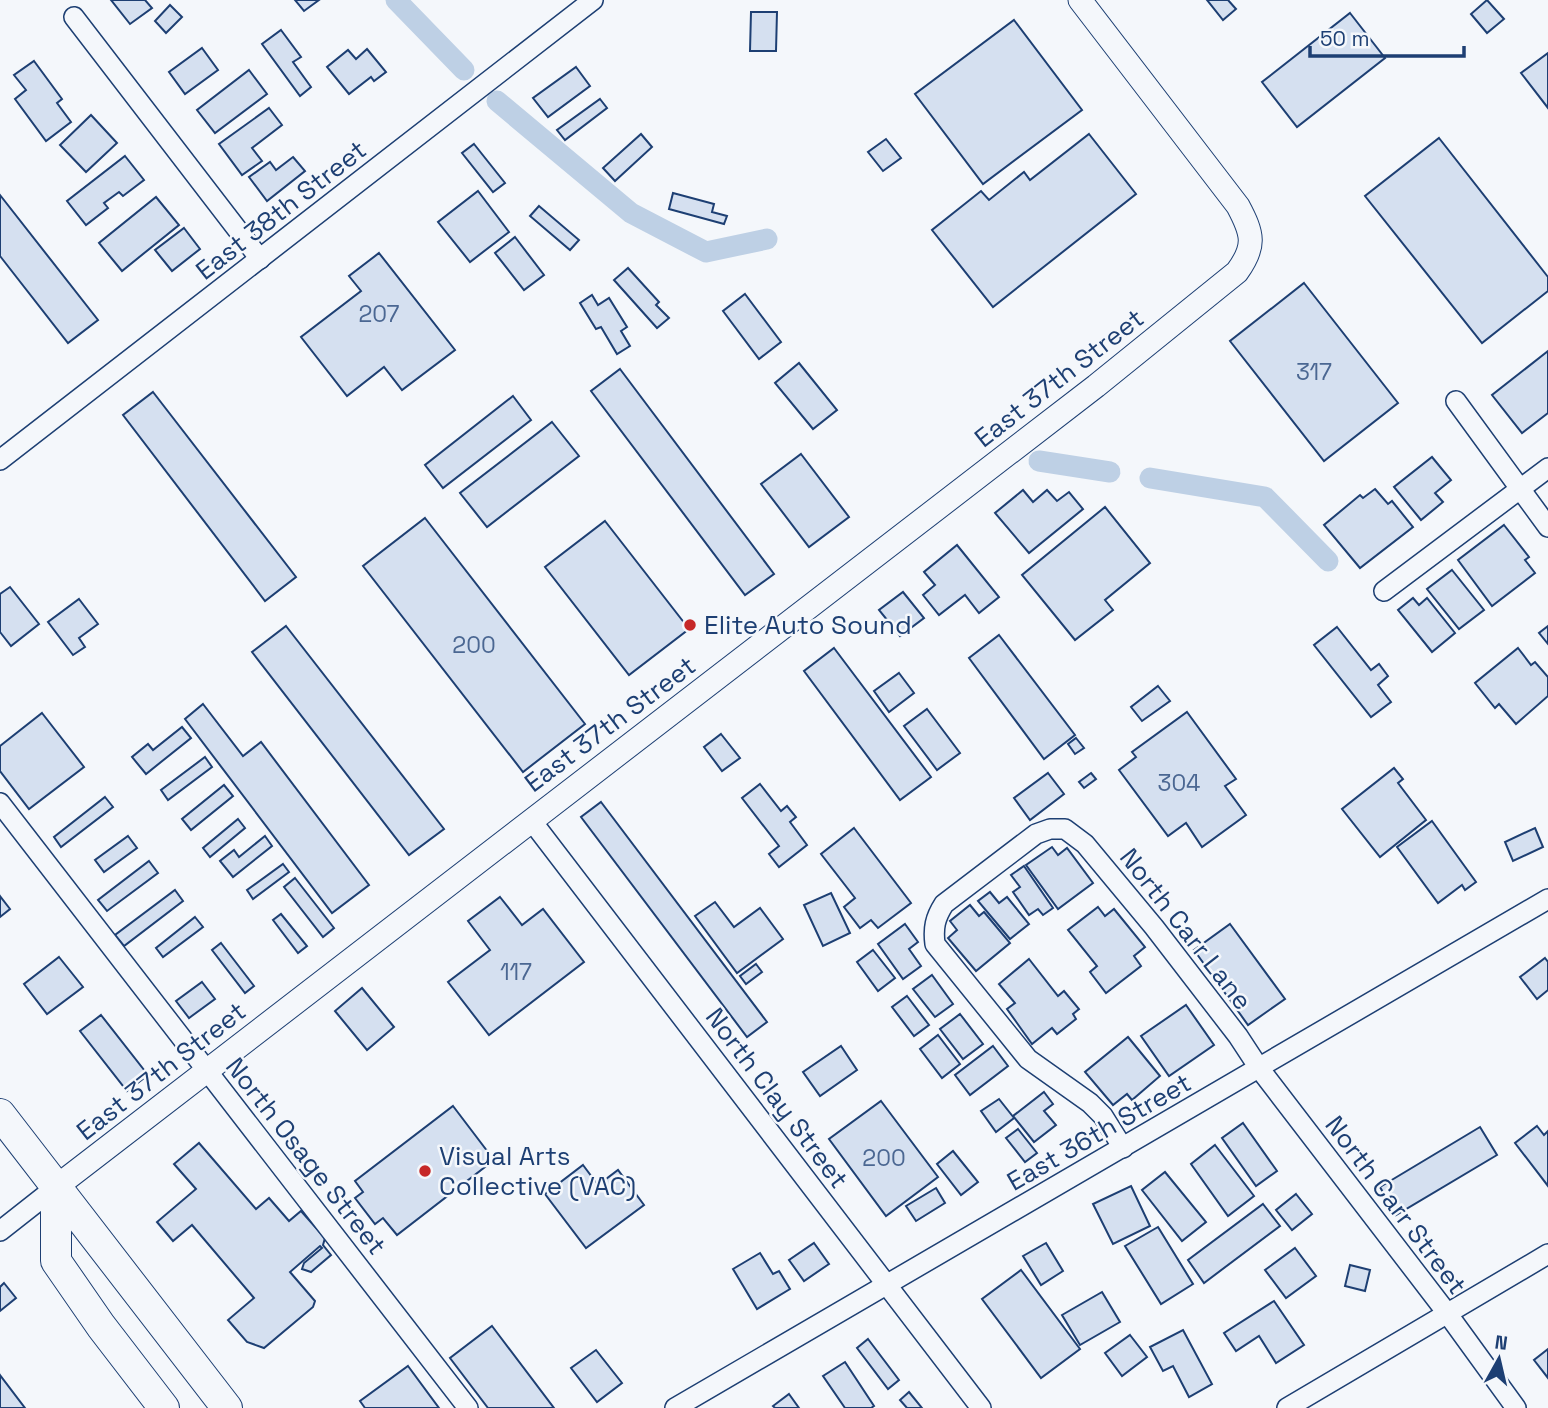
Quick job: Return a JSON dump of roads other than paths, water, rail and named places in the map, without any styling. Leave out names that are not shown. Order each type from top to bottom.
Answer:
[{"type":"main road","points":[[0,1114],[227,1408]]},
{"type":"main road","points":[[56,1187],[56,1261],[101,1326],[164,1408]]},
{"type":"street","name":"East 38th Street","points":[[0,460],[593,0]]},
{"type":"street","name":"East 37th Street","points":[[56,1187],[1171,326],[1237,272],[1247,258],[1251,243],[1250,227],[1238,206],[1080,0]]},
{"type":"street","points":[[74,18],[260,259]]},
{"type":"street","points":[[1456,401],[1548,527]]},
{"type":"street","points":[[1384,591],[1548,468]]},
{"type":"street","name":"North Osage Street","points":[[0,803],[468,1408]]},
{"type":"street","name":"North Clay Street","points":[[531,820],[981,1408]]},
{"type":"street","name":"North Carr Lane","points":[[1123,1148],[1103,1116],[1090,1103],[1028,1059],[940,954],[935,944],[933,930],[936,916],[944,904],[1036,834],[1050,829],[1065,829],[1085,844],[1154,927],[1238,1036],[1259,1068]]},
{"type":"street","name":"East 36th Street","points":[[675,1408],[1548,899]]},
{"type":"street","name":"North Carr Street","points":[[1259,1068],[1447,1313],[1516,1408]]},
{"type":"street","points":[[0,1231],[56,1187]]},
{"type":"street","points":[[1287,1408],[1548,1254]]},
{"type":"waterway","points":[[396,0],[464,70]]},
{"type":"waterway","points":[[497,101],[631,213],[706,252],[767,239]]},
{"type":"waterway","points":[[1039,461],[1110,472]]},
{"type":"waterway","points":[[1150,478],[1265,497],[1328,561]]},
{"type":"place","name":"Elite Auto Sound","points":[[690,625]]},
{"type":"place","name":"Visual Arts Collective (VAC)","points":[[425,1171]]}]
